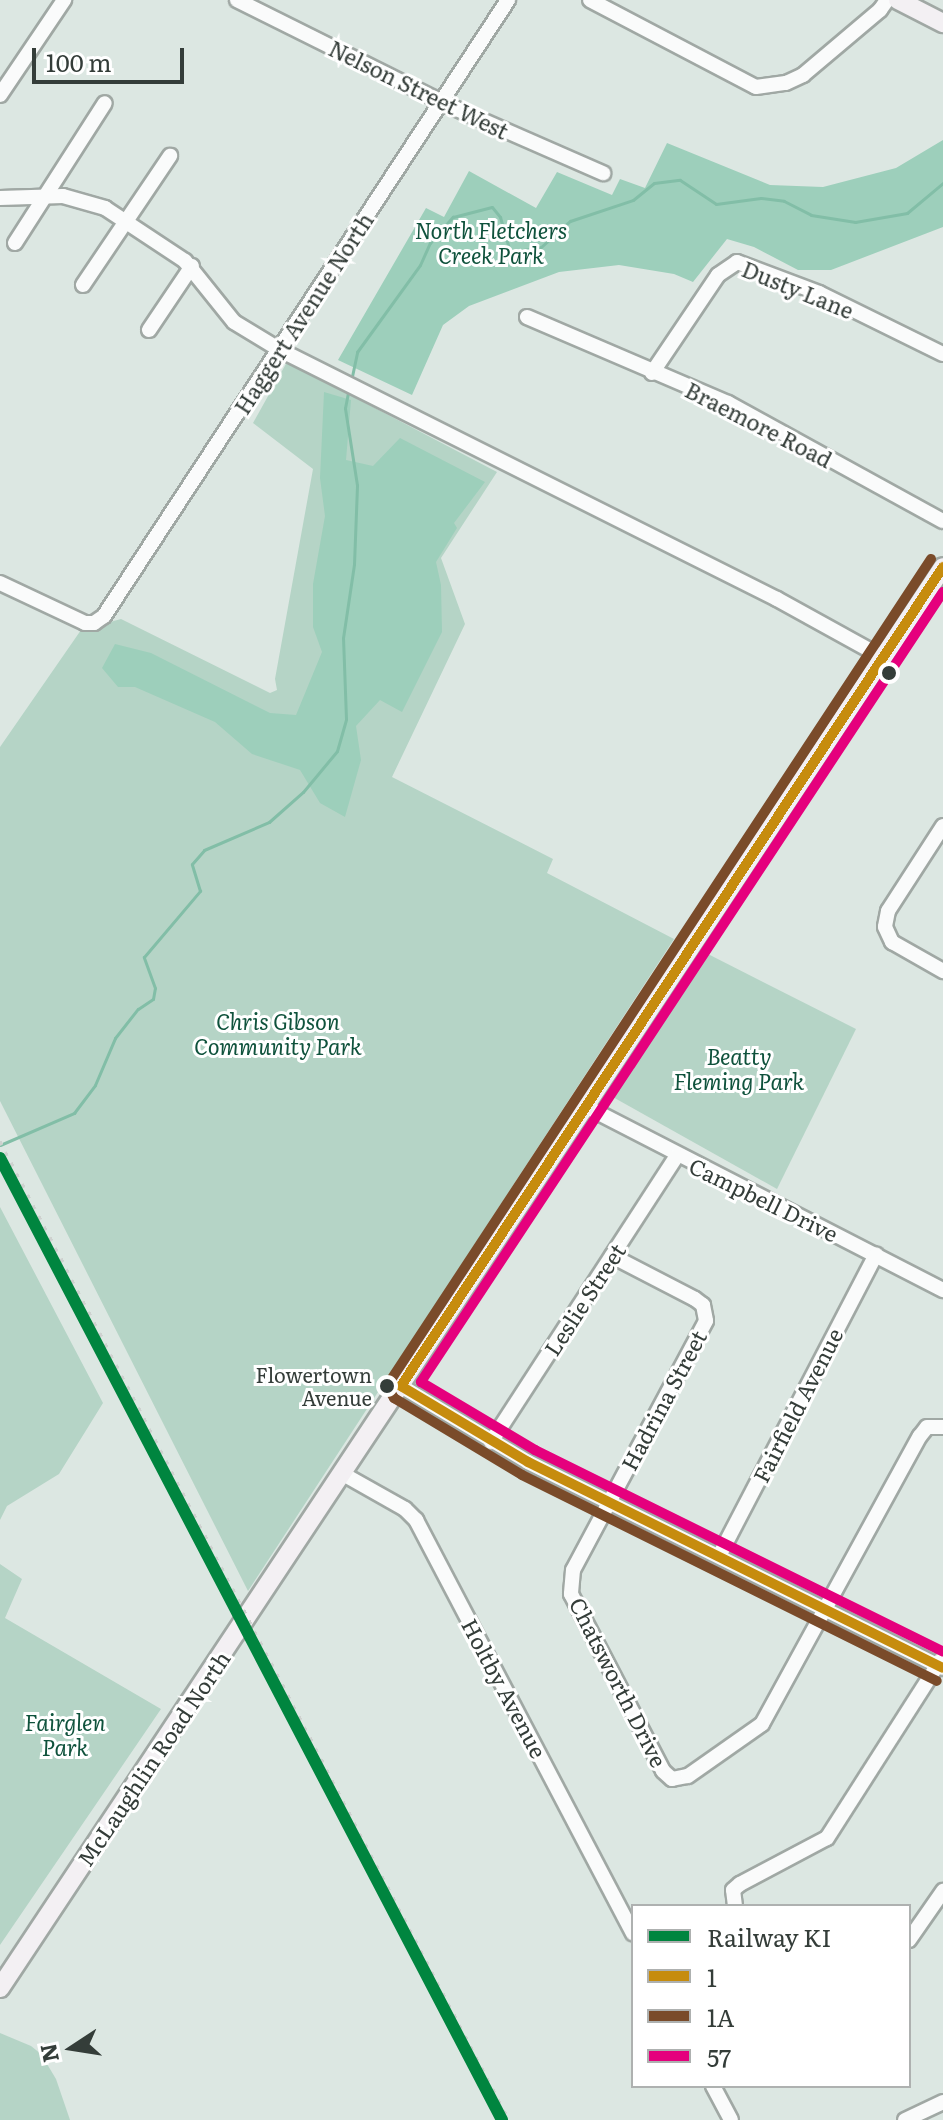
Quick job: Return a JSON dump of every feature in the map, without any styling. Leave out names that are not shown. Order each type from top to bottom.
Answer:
[{"type":"main road","points":[[898,0],[943,23]]},
{"type":"main road","name":"McLaughlin Road North","points":[[0,1988],[943,567]]},
{"type":"street","points":[[0,95],[64,0]]},
{"type":"street","name":"Nelson Street West","points":[[237,0],[442,102],[603,173]]},
{"type":"street","name":"Haggert Avenue North","points":[[0,583],[85,623],[94,623],[104,616],[508,0]]},
{"type":"street","points":[[590,0],[756,87],[786,83],[803,75],[880,10],[887,0]]},
{"type":"street","points":[[15,243],[105,103]]},
{"type":"street","points":[[83,285],[170,156]]},
{"type":"street","points":[[0,198],[47,194],[86,200],[126,221],[192,266],[234,322],[280,350],[777,599],[884,658]]},
{"type":"street","name":"Dusty Lane","points":[[652,373],[718,275],[737,262],[819,293],[943,354]]},
{"type":"street","points":[[149,330],[192,266]]},
{"type":"street","name":"Braemore Road","points":[[527,317],[728,403],[943,521]]},
{"type":"street","points":[[943,826],[888,911],[885,927],[892,942],[943,971]]},
{"type":"street","name":"Campbell Drive","points":[[585,1106],[677,1156],[943,1290]]},
{"type":"street","name":"Leslie Street","points":[[491,1442],[677,1156]]},
{"type":"street","name":"Fairfield Avenue","points":[[719,1556],[876,1254]]},
{"type":"street","name":"Hadrina Street","points":[[609,1500],[706,1321],[703,1305],[695,1299],[612,1256]]},
{"type":"street","points":[[401,1386],[491,1442],[826,1611],[941,1664],[827,1838],[740,1884],[733,1890],[735,1904]]},
{"type":"street","points":[[826,1611],[920,1436],[927,1427],[943,1427]]},
{"type":"street","name":"Holtby Avenue","points":[[343,1474],[405,1509],[416,1520],[631,1929]]},
{"type":"street","name":"Chatsworth Drive","points":[[609,1500],[573,1570],[571,1594],[663,1771],[672,1779],[688,1776],[762,1724],[826,1611]]},
{"type":"street","points":[[911,1937],[943,1891]]},
{"type":"street","points":[[714,2088],[731,2120]]},
{"type":"street","points":[[905,2120],[943,2102]]},
{"type":"green space","name":"North Fletchers Creek Park","points":[[943,140],[943,227],[831,270],[798,270],[754,247],[727,239],[693,282],[674,274],[619,265],[559,272],[469,306],[443,325],[412,395],[338,360],[426,208],[444,217],[469,171],[536,208],[557,172],[612,195],[620,179],[645,188],[667,143],[770,185],[823,187],[896,168]]},
{"type":"green space","name":"Chris Gibson Community Park","points":[[287,362],[497,472],[441,558],[465,624],[392,777],[553,859],[547,873],[674,939],[248,1591],[0,1101],[0,747],[81,630],[121,619],[270,693],[277,690],[275,679],[313,469],[253,423]]},
{"type":"green space","points":[[324,392],[351,400],[346,460],[373,466],[400,438],[485,482],[454,523],[457,528],[436,562],[441,585],[442,632],[402,712],[380,700],[356,726],[361,760],[345,817],[320,803],[300,770],[252,754],[215,722],[135,687],[118,687],[102,668],[115,644],[151,653],[270,713],[296,715],[322,652],[313,627],[313,584],[325,516],[320,478]]},
{"type":"green space","name":"Beatty Fleming Park","points":[[704,952],[856,1029],[777,1189],[611,1096]]},
{"type":"green space","points":[[0,1207],[103,1403],[59,1474],[7,1506],[0,1520]]},
{"type":"green space","name":"Fairglen Park","points":[[0,1564],[22,1579],[5,1618],[161,1709],[0,1945]]},
{"type":"green space","points":[[0,2033],[31,2046],[41,2054],[56,2079],[70,2120],[0,2120]]},
{"type":"waterway","points":[[351,381],[357,352],[420,265],[430,243],[453,217],[492,207],[500,217],[510,252],[541,247],[570,221],[633,200],[654,183],[680,180],[716,204],[761,198],[784,201],[811,215],[855,222],[907,213],[943,183]]},
{"type":"waterway","points":[[0,1145],[74,1113],[95,1085],[115,1038],[138,1009],[153,999],[155,988],[144,957],[200,891],[192,864],[204,850],[269,822],[303,792],[337,751],[346,719],[343,638],[354,564],[357,485],[345,408],[349,388]]},
{"type":"railway","points":[[0,1141],[509,2120]]},
{"type":"rail line","name":"KI","points":[[0,1158],[502,2120]]},
{"type":"transit line","name":"1A","points":[[931,559],[387,1386],[394,1398],[522,1475],[937,1681]]},
{"type":"transit line","name":"1","points":[[943,567],[401,1386],[528,1462],[943,1668]]},
{"type":"transit line","name":"57","points":[[943,592],[421,1382],[535,1450],[943,1652]]},
{"type":"place","name":"Flowertown Avenue","points":[[387,1386]]}]
